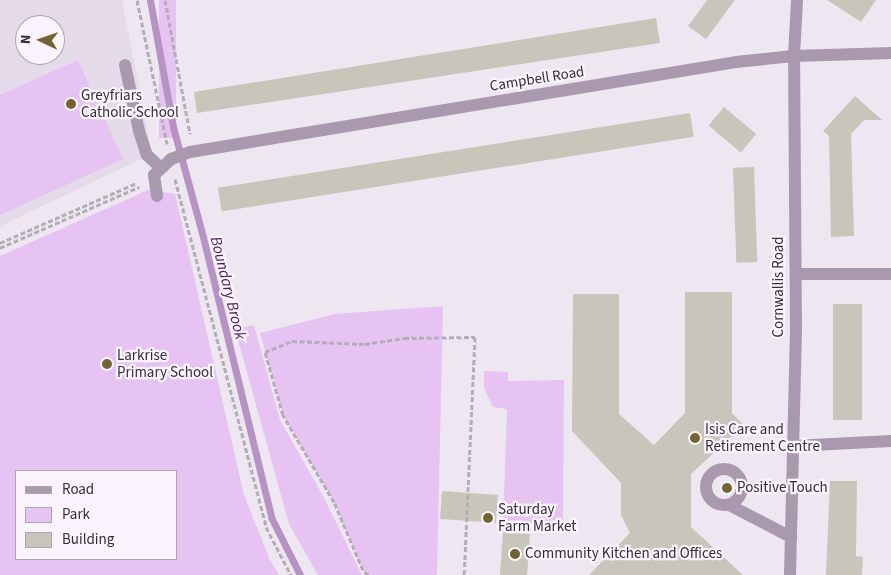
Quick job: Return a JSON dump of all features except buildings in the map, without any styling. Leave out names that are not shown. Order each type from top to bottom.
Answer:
[{"type":"street","name":"Cornwallis Road","points":[[790,575],[796,334],[794,56],[797,0]]},
{"type":"street","name":"Campbell Road","points":[[174,158],[192,152],[736,62],[794,56],[891,53]]},
{"type":"street","points":[[125,66],[139,131],[147,156],[157,172],[157,196]]},
{"type":"street","points":[[157,172],[174,158]]},
{"type":"street","points":[[796,274],[891,274]]},
{"type":"street","points":[[793,446],[891,442]]},
{"type":"street","points":[[729,505],[791,537]]},
{"type":"path","points":[[137,0],[174,158],[266,527],[291,575]]},
{"type":"path","points":[[165,0],[192,152]]},
{"type":"path","points":[[0,243],[157,172]]},
{"type":"path","points":[[0,248],[150,182],[157,172]]},
{"type":"path","points":[[368,575],[363,570],[334,502],[283,415],[265,352],[292,340],[365,344],[404,338],[474,337],[464,575]]},
{"type":"shaded area","name":"Greyfriars Catholic School","points":[[0,0],[122,0],[152,154],[0,226]]},
{"type":"green space","points":[[159,0],[176,0],[176,138],[159,138]]},
{"type":"green space","points":[[78,60],[123,159],[0,215],[0,95]]},
{"type":"green space","name":"Larkrise Primary School","points":[[148,190],[175,194],[244,495],[270,560],[279,575],[0,575],[0,256]]},
{"type":"green space","points":[[443,306],[437,575],[368,575],[363,570],[334,502],[283,415],[260,333],[335,314]]},
{"type":"green space","points":[[254,325],[280,420],[323,496],[362,575],[318,575],[289,524],[235,329]]},
{"type":"green space","points":[[484,371],[508,372],[508,381],[564,380],[563,525],[503,522],[507,409],[493,407],[484,388]]},
{"type":"waterway","name":"Boundary Brook","points":[[150,0],[173,127],[203,237],[272,519],[300,575]]},
{"type":"place","name":"Greyfriars Catholic School","points":[[71,104]]},
{"type":"place","name":"Larkrise Primary School","points":[[107,364]]},
{"type":"place","name":"Isis Care and Retirement Centre","points":[[695,438]]},
{"type":"place","name":"Positive Touch","points":[[727,488]]},
{"type":"place","name":"Saturday Farm Market","points":[[488,518]]},
{"type":"place","name":"Community Kitchen and Offices","points":[[515,554]]}]
